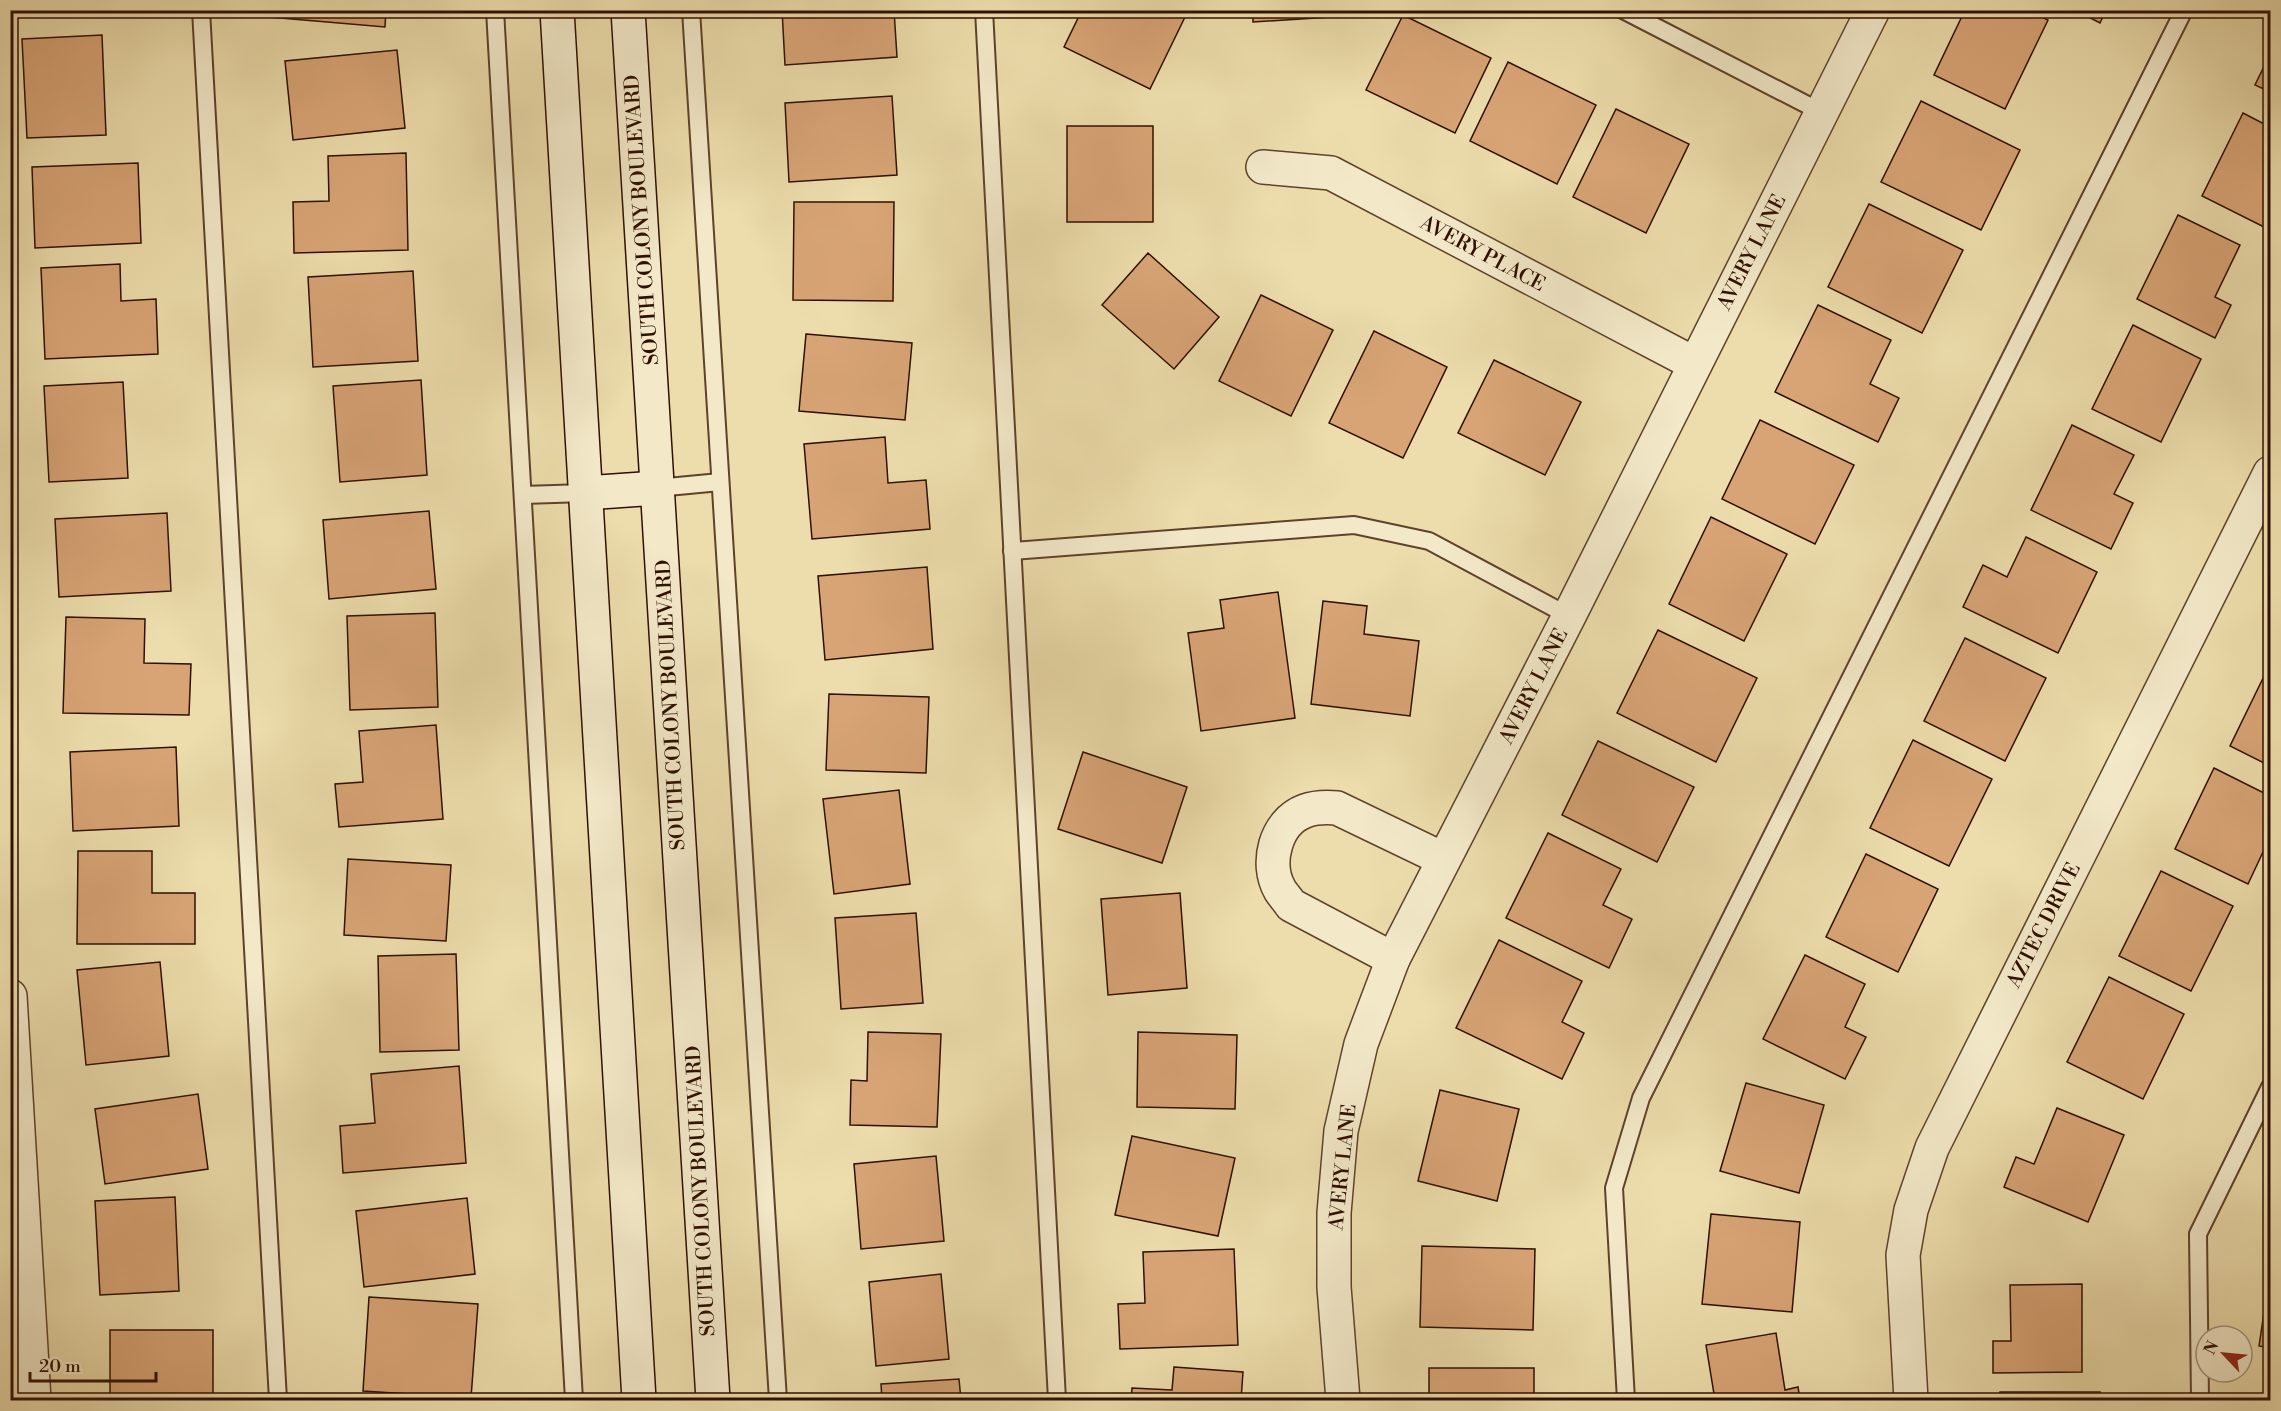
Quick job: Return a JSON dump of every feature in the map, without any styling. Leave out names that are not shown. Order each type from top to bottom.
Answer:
[{"type":"street","points":[[557,10],[639,1401]]},
{"type":"street","name":"SOUTH COLONY BOULEVARD","points":[[628,10],[713,1401]]},
{"type":"street","name":"AVERY LANE","points":[[1343,1401],[1334,1287],[1334,1224],[1341,1131],[1361,1044],[1393,959],[1569,616],[1873,10]]},
{"type":"street","name":"AVERY PLACE","points":[[1263,167],[1331,173],[1695,364]]},
{"type":"street","name":"AZTEC DRIVE","points":[[1911,1401],[1903,1255],[1911,1210],[1932,1148],[2271,473]]},
{"type":"street","points":[[585,493],[657,488]]},
{"type":"street","points":[[1393,959],[1292,905],[1280,891],[1273,874],[1272,855],[1278,838],[1288,823],[1302,812],[1319,807],[1337,808],[1443,859]]},
{"type":"street","points":[[10,996],[15,1136],[34,1401]]},
{"type":"lane","points":[[201,10],[278,1401]]},
{"type":"lane","points":[[495,10],[574,1401]]},
{"type":"lane","points":[[691,10],[778,1401]]},
{"type":"lane","points":[[984,10],[1057,1401]]},
{"type":"lane","points":[[1623,10],[1821,112]]},
{"type":"lane","points":[[1626,1401],[1614,1188],[1641,1098],[2184,10]]},
{"type":"lane","points":[[657,488],[720,482]]},
{"type":"lane","points":[[523,495],[585,493]]},
{"type":"lane","points":[[1012,551],[1354,525],[1429,541],[1569,616]]},
{"type":"lane","points":[[2200,1401],[2198,1234],[2271,1087]]},
{"type":"building","points":[[270,10],[386,10],[385,27],[269,17]]},
{"type":"building","points":[[782,10],[894,10],[897,57],[785,65]]},
{"type":"building","points":[[1082,10],[1172,10],[1185,17],[1150,89],[1064,47]]},
{"type":"building","points":[[1253,10],[1330,10],[1331,17],[1253,22]]},
{"type":"building","points":[[1965,10],[2028,10],[2048,20],[2005,109],[1934,75]]},
{"type":"building","points":[[2075,10],[2106,10],[2100,23]]},
{"type":"building","points":[[1403,15],[1491,58],[1455,133],[1366,90]]},
{"type":"building","points":[[102,35],[106,135],[27,138],[22,39]]},
{"type":"building","points":[[397,50],[405,128],[293,140],[285,61]]},
{"type":"building","points":[[2270,54],[2270,92],[2255,85]]},
{"type":"building","points":[[1508,62],[1596,105],[1557,184],[1470,141]]},
{"type":"building","points":[[892,96],[897,175],[789,182],[785,103]]},
{"type":"building","points":[[1921,101],[2020,150],[1981,230],[1881,182]]},
{"type":"building","points":[[1616,109],[1689,144],[1646,233],[1573,197]]},
{"type":"building","points":[[2243,113],[2270,127],[2270,230],[2202,196]]},
{"type":"building","points":[[1067,126],[1153,126],[1153,222],[1067,222]]},
{"type":"building","points":[[406,153],[408,250],[294,253],[293,202],[329,201],[328,156]]},
{"type":"building","points":[[138,163],[141,243],[35,248],[32,167]]},
{"type":"building","points":[[794,202],[894,202],[893,301],[793,300]]},
{"type":"building","points":[[1869,204],[1963,250],[1922,333],[1828,287]]},
{"type":"building","points":[[2178,215],[2240,245],[2215,297],[2231,305],[2215,338],[2137,299]]},
{"type":"building","points":[[1148,253],[1219,317],[1174,369],[1102,305]]},
{"type":"building","points":[[120,264],[121,301],[156,299],[158,354],[45,359],[41,268]]},
{"type":"building","points":[[413,271],[418,361],[313,367],[308,277]]},
{"type":"building","points":[[1261,295],[1333,330],[1291,416],[1219,381]]},
{"type":"building","points":[[1818,305],[1891,340],[1870,384],[1899,398],[1878,442],[1775,392]]},
{"type":"building","points":[[2133,325],[2201,359],[2161,442],[2092,409]]},
{"type":"building","points":[[1374,331],[1447,367],[1403,458],[1329,423]]},
{"type":"building","points":[[806,334],[912,343],[905,420],[799,411]]},
{"type":"building","points":[[1494,360],[1581,402],[1545,475],[1458,433]]},
{"type":"building","points":[[421,380],[427,475],[340,482],[333,386]]},
{"type":"building","points":[[123,382],[128,478],[49,482],[44,386]]},
{"type":"building","points":[[1760,420],[1854,465],[1815,544],[1722,499]]},
{"type":"building","points":[[2072,425],[2134,455],[2114,494],[2133,503],[2111,549],[2031,510]]},
{"type":"building","points":[[885,437],[888,483],[926,480],[930,529],[812,539],[804,444]]},
{"type":"building","points":[[429,511],[436,589],[329,599],[323,520]]},
{"type":"building","points":[[167,513],[171,591],[59,597],[55,519]]},
{"type":"building","points":[[1711,517],[1787,554],[1744,641],[1669,604]]},
{"type":"building","points":[[2026,537],[2097,572],[2058,653],[1963,607],[1983,565],[2007,577]]},
{"type":"building","points":[[927,567],[933,649],[825,660],[818,576]]},
{"type":"building","points":[[1278,592],[1295,718],[1201,731],[1188,633],[1224,628],[1220,600]]},
{"type":"building","points":[[1323,601],[1367,606],[1364,634],[1419,641],[1410,716],[1311,704]]},
{"type":"building","points":[[435,613],[438,707],[350,710],[347,616]]},
{"type":"building","points":[[66,617],[145,619],[144,663],[191,664],[189,715],[63,713]]},
{"type":"building","points":[[1658,630],[1757,678],[1716,762],[1617,713]]},
{"type":"building","points":[[1965,638],[2046,678],[2005,761],[1924,721]]},
{"type":"building","points":[[2268,668],[2270,670],[2270,766],[2230,746]]},
{"type":"building","points":[[829,694],[929,697],[926,773],[826,770]]},
{"type":"building","points":[[436,725],[443,819],[339,827],[335,784],[363,782],[359,731]]},
{"type":"building","points":[[1913,740],[1992,779],[1949,866],[1870,828]]},
{"type":"building","points":[[1598,741],[1694,787],[1657,862],[1562,815]]},
{"type":"building","points":[[176,747],[179,826],[73,831],[70,752]]},
{"type":"building","points":[[1083,752],[1187,787],[1162,863],[1058,829]]},
{"type":"building","points":[[2214,768],[2270,796],[2270,837],[2248,884],[2175,849]]},
{"type":"building","points":[[899,790],[910,884],[834,894],[823,799]]},
{"type":"building","points":[[1548,833],[1621,869],[1603,905],[1632,919],[1609,968],[1506,918]]},
{"type":"building","points":[[78,851],[152,851],[152,893],[195,893],[195,944],[77,944]]},
{"type":"building","points":[[1866,854],[1938,889],[1898,972],[1826,937]]},
{"type":"building","points":[[348,859],[451,865],[446,941],[344,935]]},
{"type":"building","points":[[2161,871],[2233,906],[2191,991],[2119,956]]},
{"type":"building","points":[[1180,893],[1187,988],[1108,995],[1101,899]]},
{"type":"building","points":[[916,913],[923,1003],[841,1009],[835,918]]},
{"type":"building","points":[[1499,940],[1582,981],[1562,1022],[1584,1033],[1562,1079],[1456,1028]]},
{"type":"building","points":[[456,954],[459,1050],[380,1052],[378,956]]},
{"type":"building","points":[[1805,955],[1865,984],[1845,1027],[1866,1037],[1845,1079],[1763,1039]]},
{"type":"building","points":[[160,962],[169,1056],[86,1065],[77,970]]},
{"type":"building","points":[[2109,977],[2184,1014],[2143,1099],[2067,1062]]},
{"type":"building","points":[[868,1032],[941,1034],[937,1127],[850,1125],[851,1080],[867,1081]]},
{"type":"building","points":[[1138,1032],[1237,1035],[1235,1109],[1137,1107]]},
{"type":"building","points":[[459,1066],[466,1163],[343,1173],[340,1126],[375,1123],[371,1074]]},
{"type":"building","points":[[1746,1083],[1824,1105],[1799,1193],[1720,1171]]},
{"type":"building","points":[[1440,1090],[1519,1109],[1497,1201],[1418,1181]]},
{"type":"building","points":[[198,1094],[208,1169],[105,1184],[95,1109]]},
{"type":"building","points":[[2057,1108],[2124,1135],[2088,1222],[2004,1187],[2016,1157],[2034,1164]]},
{"type":"building","points":[[1132,1136],[1235,1158],[1218,1236],[1115,1215]]},
{"type":"building","points":[[936,1156],[944,1241],[861,1249],[854,1164]]},
{"type":"building","points":[[175,1197],[179,1291],[100,1295],[95,1201]]},
{"type":"building","points":[[467,1198],[475,1274],[364,1287],[356,1211]]},
{"type":"building","points":[[1711,1214],[1800,1222],[1792,1312],[1702,1304]]},
{"type":"building","points":[[1422,1246],[1535,1249],[1533,1330],[1420,1327]]},
{"type":"building","points":[[1234,1249],[1238,1345],[1120,1349],[1118,1304],[1145,1303],[1143,1252]]},
{"type":"building","points":[[941,1274],[949,1359],[876,1366],[869,1282]]},
{"type":"building","points":[[2082,1284],[2082,1372],[1993,1373],[1993,1341],[2011,1341],[2010,1285]]},
{"type":"building","points":[[369,1297],[478,1304],[471,1398],[363,1391]]},
{"type":"building","points":[[2265,1306],[2270,1306],[2270,1348],[2259,1346]]},
{"type":"building","points":[[110,1330],[213,1330],[213,1400],[110,1400]]},
{"type":"building","points":[[1776,1333],[1785,1390],[1798,1387],[1800,1400],[1715,1400],[1706,1345]]},
{"type":"building","points":[[1174,1367],[1243,1372],[1241,1400],[1131,1400],[1132,1388],[1172,1390]]},
{"type":"building","points":[[1429,1368],[1534,1368],[1534,1400],[1429,1400]]},
{"type":"building","points":[[959,1379],[961,1400],[882,1400],[881,1384]]},
{"type":"building","points":[[2000,1392],[2100,1392],[2100,1400],[2000,1400]]}]
